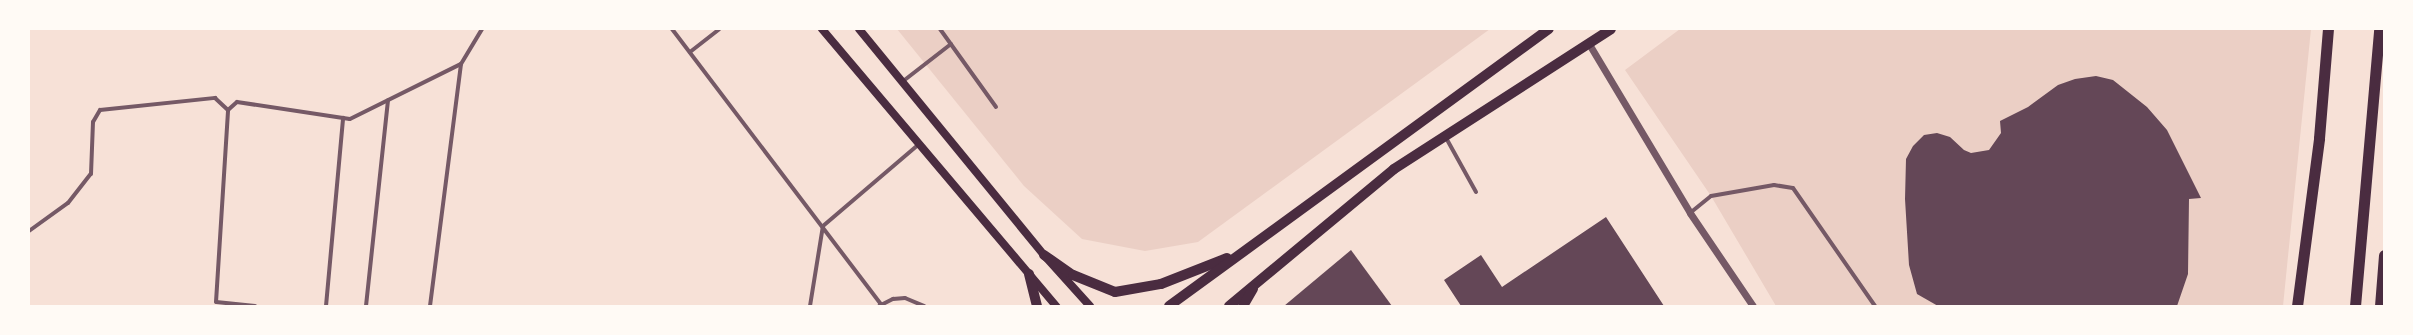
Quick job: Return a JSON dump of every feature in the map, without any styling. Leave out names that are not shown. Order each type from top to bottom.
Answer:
[{"type":"highway","points":[[2297,306],[2319,138],[2328,29]]},
{"type":"highway","points":[[2355,306],[2379,29]]},
{"type":"highway","points":[[2380,306],[2384,255]]},
{"type":"main road","points":[[822,29],[1056,306]]},
{"type":"main road","points":[[859,29],[1044,255],[1090,306]]},
{"type":"main road","points":[[1169,306],[1549,29]]},
{"type":"main road","points":[[1229,306],[1394,169],[1611,29]]},
{"type":"main road","points":[[1044,255],[1073,275],[1115,292],[1161,284],[1240,253]]},
{"type":"main road","points":[[1029,274],[1037,306]]},
{"type":"main road","points":[[1243,306],[1258,282]]},
{"type":"street","points":[[430,306],[461,64],[482,29]]},
{"type":"street","points":[[672,29],[823,226],[880,305],[893,299],[905,298],[924,306]]},
{"type":"street","points":[[690,52],[720,29]]},
{"type":"street","points":[[940,29],[996,107]]},
{"type":"street","points":[[902,82],[951,44]]},
{"type":"street","points":[[1589,44],[1690,213],[1753,306]]},
{"type":"street","points":[[216,302],[228,110],[237,102],[350,119],[461,64]]},
{"type":"street","points":[[29,231],[68,203],[91,174],[93,122],[100,110],[215,98],[228,110]]},
{"type":"street","points":[[366,306],[388,100]]},
{"type":"street","points":[[326,306],[343,118]]},
{"type":"street","points":[[1445,136],[1476,192]]},
{"type":"street","points":[[810,306],[823,226],[919,144]]},
{"type":"street","points":[[1690,213],[1711,196],[1774,185],[1793,188],[1875,306]]},
{"type":"street","points":[[211,306],[216,302],[255,306]]},
{"type":"shaded area","points":[[897,29],[1490,29],[1198,242],[1145,251],[1082,239],[1024,186]]},
{"type":"shaded area","points":[[1680,29],[2311,29],[2283,306],[1776,306],[1711,196],[1625,70]]},
{"type":"building","points":[[2096,76],[2113,80],[2147,107],[2167,130],[2201,198],[2189,199],[2188,274],[2177,306],[1938,306],[1917,294],[1909,265],[1905,199],[1906,159],[1913,146],[1924,135],[1937,133],[1950,137],[1964,150],[1971,153],[1989,150],[2001,133],[2000,121],[2028,107],[2058,85],[2075,79]]},
{"type":"building","points":[[1606,217],[1664,306],[1461,306],[1444,280],[1481,255],[1502,287]]},
{"type":"building","points":[[1351,250],[1392,306],[1284,306]]}]
